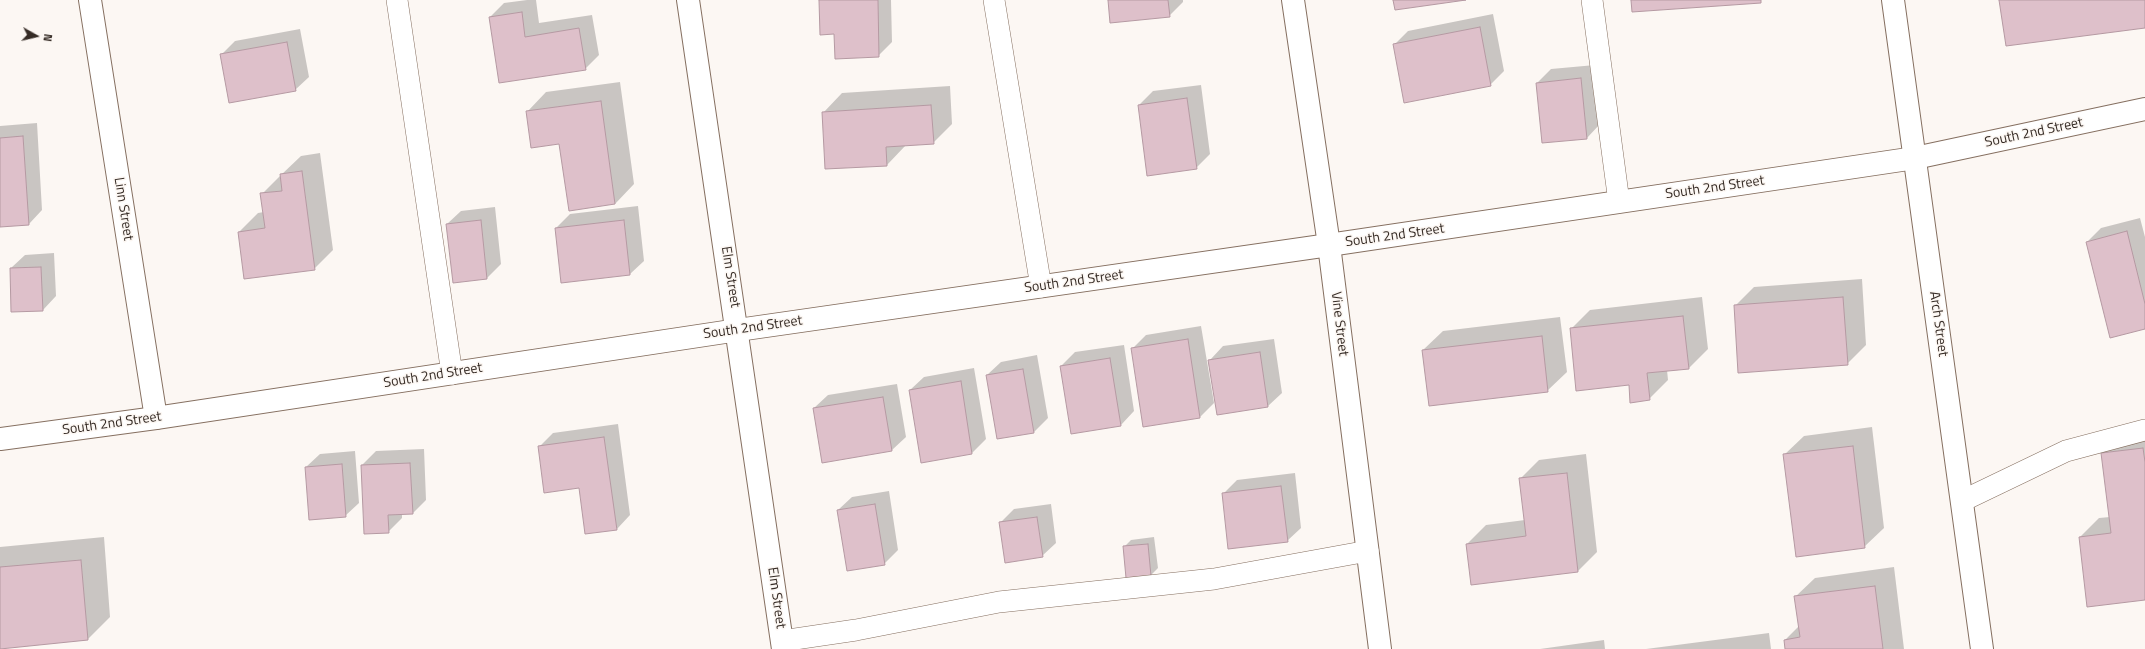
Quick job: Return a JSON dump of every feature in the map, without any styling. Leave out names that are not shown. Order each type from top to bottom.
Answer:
[{"type":"street","name":"Linn Street","points":[[90,0],[156,418]]},
{"type":"street","name":"Elm Street","points":[[688,0],[738,330],[782,645]]},
{"type":"street","name":"Vine Street","points":[[1293,0],[1329,246],[1380,649]]},
{"type":"street","name":"Arch Street","points":[[1893,0],[1982,649]]},
{"type":"street","name":"South 2nd Street","points":[[0,439],[156,418],[738,330],[1329,246],[1915,158],[2145,109]]},
{"type":"lane","points":[[397,0],[452,374]]},
{"type":"lane","points":[[994,0],[1041,287]]},
{"type":"lane","points":[[1592,0],[1619,202]]},
{"type":"lane","points":[[1962,501],[2066,451],[2145,430]]},
{"type":"lane","points":[[782,645],[999,602],[1214,579],[1368,551]]},
{"type":"building","points":[[819,0],[878,0],[879,57],[835,59],[834,34],[820,35]]},
{"type":"building","points":[[1108,0],[1168,0],[1170,17],[1110,23]]},
{"type":"building","points":[[1393,0],[1466,0],[1395,10]]},
{"type":"building","points":[[1631,0],[1761,0],[1761,3],[1632,12]]},
{"type":"building","points":[[1999,0],[2145,0],[2145,28],[2006,46]]},
{"type":"building","points":[[522,12],[525,37],[579,28],[586,70],[499,83],[489,17]]},
{"type":"building","points":[[1480,27],[1491,86],[1404,103],[1393,44]]},
{"type":"building","points":[[287,42],[296,91],[229,103],[220,54]]},
{"type":"building","points":[[1581,78],[1587,139],[1542,143],[1536,83]]},
{"type":"building","points":[[1187,98],[1197,169],[1147,176],[1138,105]]},
{"type":"building","points":[[601,101],[615,204],[569,211],[559,144],[531,148],[526,111]]},
{"type":"building","points":[[931,105],[934,144],[886,147],[887,166],[825,169],[822,112]]},
{"type":"building","points":[[23,136],[29,225],[0,227],[0,138]]},
{"type":"building","points":[[302,171],[315,270],[244,279],[238,232],[265,228],[260,193],[282,191],[280,174]]},
{"type":"building","points":[[481,220],[487,279],[453,283],[446,224]]},
{"type":"building","points":[[624,220],[630,275],[561,283],[555,228]]},
{"type":"building","points":[[2127,231],[2145,304],[2145,329],[2110,338],[2086,242]]},
{"type":"building","points":[[41,267],[43,311],[11,312],[10,268]]},
{"type":"building","points":[[1843,297],[1848,365],[1738,373],[1734,305]]},
{"type":"building","points":[[1683,316],[1689,369],[1647,373],[1650,400],[1630,403],[1629,385],[1576,391],[1570,328]]},
{"type":"building","points":[[1542,336],[1548,392],[1429,406],[1422,350]]},
{"type":"building","points":[[1188,339],[1200,418],[1143,427],[1131,348]]},
{"type":"building","points":[[1260,352],[1268,407],[1217,415],[1208,360]]},
{"type":"building","points":[[1110,358],[1121,426],[1071,434],[1060,366]]},
{"type":"building","points":[[1023,369],[1034,433],[997,439],[986,375]]},
{"type":"building","points":[[961,381],[972,454],[921,463],[909,390]]},
{"type":"building","points":[[883,397],[892,451],[822,463],[813,408]]},
{"type":"building","points":[[604,437],[617,530],[585,534],[579,488],[544,493],[538,446]]},
{"type":"building","points":[[1853,446],[1865,548],[1796,557],[1783,454]]},
{"type":"building","points":[[2143,448],[2145,462],[2145,600],[2087,607],[2079,537],[2111,533],[2101,453]]},
{"type":"building","points":[[410,463],[413,514],[388,515],[389,533],[364,534],[361,465]]},
{"type":"building","points":[[342,464],[346,517],[309,520],[305,467]]},
{"type":"building","points":[[1567,473],[1578,572],[1471,585],[1466,544],[1526,536],[1519,478]]},
{"type":"building","points":[[1281,486],[1288,542],[1228,549],[1222,493]]},
{"type":"building","points":[[875,504],[885,565],[847,571],[837,510]]},
{"type":"building","points":[[1037,517],[1043,557],[1005,563],[999,522]]},
{"type":"building","points":[[1148,544],[1151,576],[1126,578],[1123,546]]},
{"type":"building","points":[[81,560],[88,640],[0,649],[0,567]]},
{"type":"building","points":[[1875,586],[1883,649],[1785,649],[1784,640],[1800,637],[1794,596]]}]
